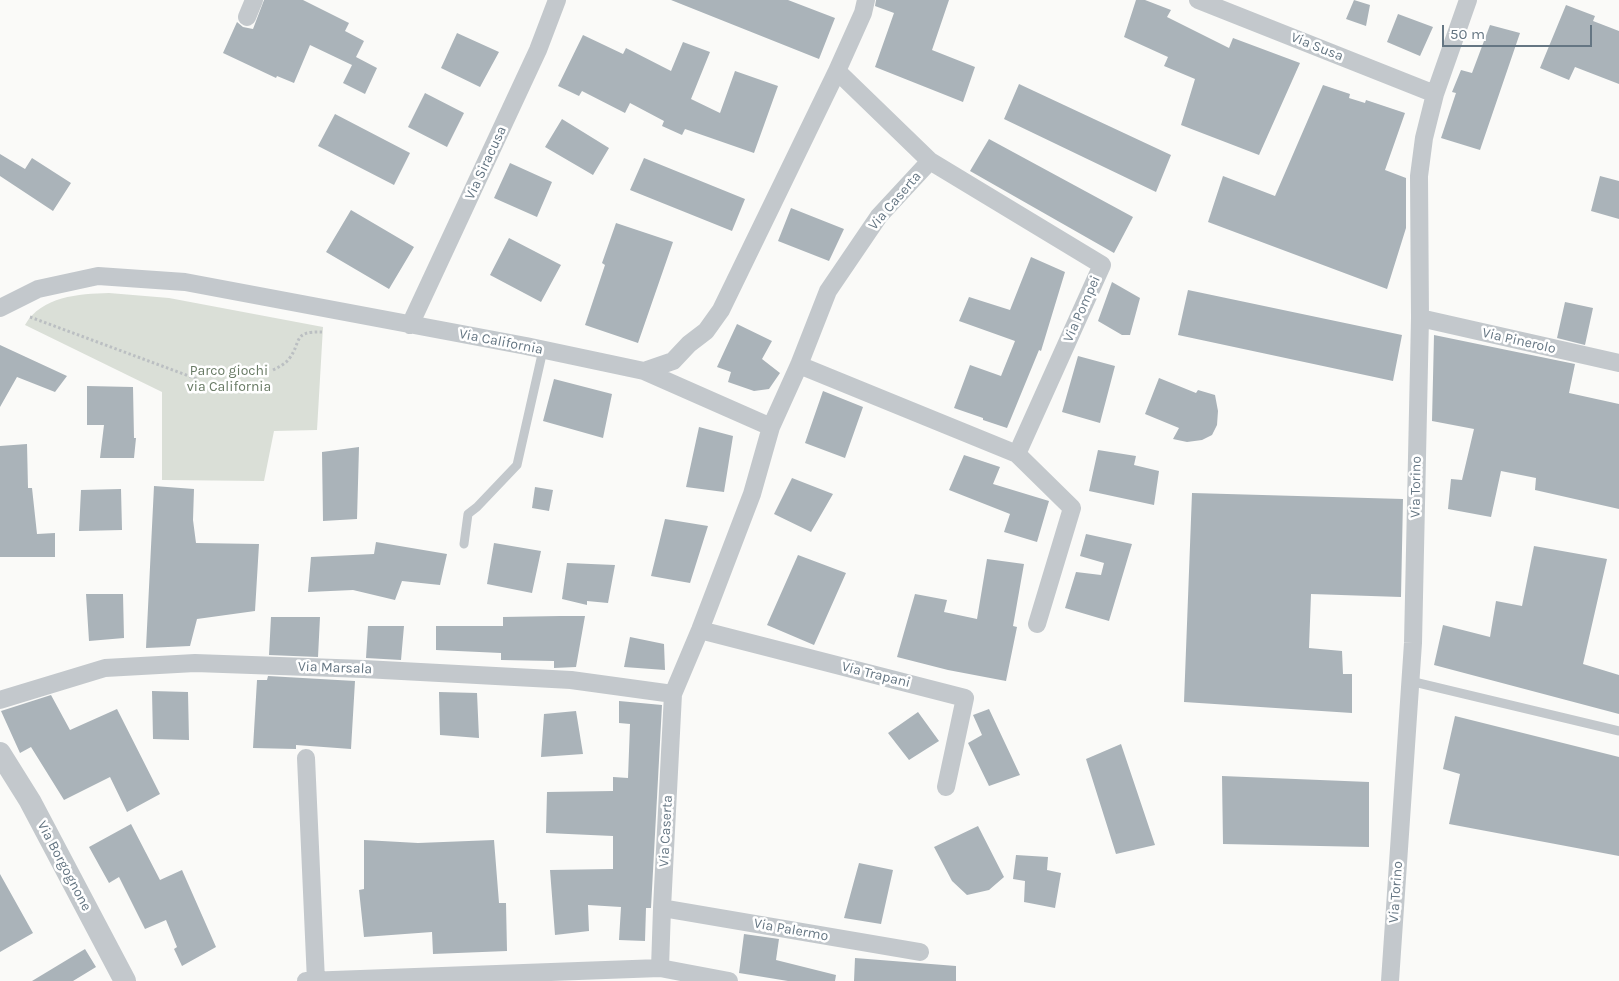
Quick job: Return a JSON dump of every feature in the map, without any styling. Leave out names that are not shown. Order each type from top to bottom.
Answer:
[{"type":"street","points":[[247,17],[254,0]]},
{"type":"street","name":"Via Siracusa","points":[[410,324],[538,50],[557,0]]},
{"type":"street","points":[[644,372],[674,361],[689,344],[706,331],[720,310],[837,71],[863,13],[866,0]]},
{"type":"street","name":"Via Susa","points":[[1198,0],[1435,94]]},
{"type":"street","name":"Via Torino","points":[[1390,981],[1413,643],[1420,318],[1419,176],[1424,138],[1435,94],[1468,0]]},
{"type":"street","name":"Via Caserta","points":[[660,968],[673,694],[700,630],[752,494],[771,427],[799,365],[828,292],[879,216],[930,161],[837,71]]},
{"type":"street","name":"Via Pompei","points":[[930,161],[1102,265],[1017,454]]},
{"type":"street","name":"Via California","points":[[0,308],[38,289],[98,276],[185,282],[543,350],[644,372]]},
{"type":"street","name":"Via Pinerolo","points":[[1420,318],[1619,363]]},
{"type":"street","points":[[799,365],[1017,454],[1072,508],[1037,624]]},
{"type":"street","points":[[644,372],[771,427]]},
{"type":"street","name":"Via Trapani","points":[[700,630],[964,698],[946,787]]},
{"type":"street","name":"Via Marsala","points":[[0,700],[105,668],[195,663],[364,669],[571,680],[673,694]]},
{"type":"street","points":[[306,758],[316,981]]},
{"type":"street","name":"Via Borgognone","points":[[4,766],[30,801],[125,981]]},
{"type":"street","name":"Via Palermo","points":[[662,908],[920,952]]},
{"type":"street","points":[[306,981],[660,968],[729,981]]},
{"type":"lane","points":[[464,544],[468,514],[477,507],[516,465],[543,350]]},
{"type":"lane","points":[[1410,681],[1619,732]]},
{"type":"path","points":[[30,317],[198,379]]},
{"type":"path","points":[[273,370],[289,359],[299,338],[304,334],[313,331],[322,332]]},
{"type":"green space","name":"Parco giochi via California","points":[[109,293],[169,298],[323,327],[317,430],[274,431],[264,481],[162,480],[162,392],[25,325],[32,315],[51,302],[85,294]]},
{"type":"building","points":[[264,0],[303,0],[349,23],[345,31],[364,41],[356,57],[377,68],[365,94],[343,83],[352,65],[310,45],[294,83],[277,76],[276,78],[223,53],[237,22],[243,27],[253,29]]},
{"type":"building","points":[[671,0],[788,0],[835,18],[819,59]]},
{"type":"building","points":[[876,0],[949,0],[932,50],[975,67],[963,102],[875,67],[894,13],[875,6]]},
{"type":"building","points":[[1136,0],[1145,0],[1171,10],[1167,17],[1229,48],[1233,38],[1300,63],[1259,155],[1181,125],[1195,79],[1164,66],[1168,57],[1124,37]]},
{"type":"building","points":[[1354,0],[1370,5],[1366,26],[1346,19]]},
{"type":"building","points":[[1566,5],[1595,16],[1593,21],[1619,31],[1619,84],[1575,67],[1569,80],[1540,68]]},
{"type":"building","points":[[1398,14],[1433,27],[1420,56],[1387,42]]},
{"type":"building","points":[[1490,25],[1520,33],[1480,150],[1441,138],[1456,93],[1452,92],[1461,70],[1472,73]]},
{"type":"building","points":[[457,33],[499,52],[480,87],[441,68]]},
{"type":"building","points":[[583,35],[623,54],[626,48],[671,71],[683,42],[710,52],[691,99],[720,113],[735,71],[778,86],[754,153],[685,129],[682,135],[662,126],[664,121],[630,103],[625,113],[582,91],[579,96],[558,86]]},
{"type":"building","points":[[1019,84],[1171,155],[1156,192],[1004,119]]},
{"type":"building","points":[[1323,85],[1350,94],[1349,98],[1365,103],[1366,100],[1405,113],[1385,170],[1406,178],[1406,228],[1387,289],[1208,222],[1223,176],[1275,196]]},
{"type":"building","points":[[425,93],[464,113],[447,147],[408,127]]},
{"type":"building","points":[[335,114],[410,153],[394,185],[318,146]]},
{"type":"building","points":[[562,119],[609,148],[593,175],[545,147]]},
{"type":"building","points":[[989,139],[1133,217],[1114,253],[970,171]]},
{"type":"building","points":[[0,154],[25,169],[32,158],[71,183],[53,211],[0,176]]},
{"type":"building","points":[[644,158],[745,199],[732,231],[630,190]]},
{"type":"building","points":[[510,163],[552,182],[537,217],[494,198]]},
{"type":"building","points":[[1600,176],[1619,181],[1619,219],[1591,211]]},
{"type":"building","points":[[791,208],[844,229],[829,261],[778,241]]},
{"type":"building","points":[[351,210],[414,247],[389,289],[326,252]]},
{"type":"building","points":[[616,223],[673,242],[638,343],[585,325],[605,265],[602,263]]},
{"type":"building","points":[[509,238],[561,265],[541,302],[490,275]]},
{"type":"building","points":[[1031,257],[1065,272],[1041,351],[1039,350],[1007,428],[954,408],[970,365],[1001,376],[1015,341],[959,321],[969,297],[1010,310]]},
{"type":"building","points":[[1112,282],[1140,298],[1130,335],[1122,335],[1098,321]]},
{"type":"building","points":[[1188,290],[1402,335],[1393,381],[1178,335]]},
{"type":"building","points":[[1565,302],[1593,308],[1585,345],[1557,338]]},
{"type":"building","points":[[737,324],[772,341],[762,359],[780,373],[769,389],[754,391],[728,382],[731,372],[717,367]]},
{"type":"building","points":[[1434,335],[1575,364],[1569,393],[1619,404],[1619,509],[1535,490],[1536,478],[1501,471],[1491,517],[1448,509],[1451,479],[1462,480],[1474,429],[1432,421]]},
{"type":"building","points":[[0,345],[67,376],[55,392],[17,377],[0,407]]},
{"type":"building","points":[[1078,356],[1115,366],[1100,423],[1062,412]]},
{"type":"building","points":[[1159,378],[1196,393],[1198,390],[1215,395],[1218,411],[1217,425],[1212,435],[1202,440],[1187,442],[1173,439],[1179,428],[1145,414]]},
{"type":"building","points":[[554,379],[612,394],[603,438],[543,421]]},
{"type":"building","points":[[87,386],[133,387],[134,438],[136,438],[134,458],[100,458],[104,425],[87,425]]},
{"type":"building","points":[[823,391],[863,407],[845,458],[805,443]]},
{"type":"building","points":[[699,427],[733,436],[724,492],[686,487]]},
{"type":"building","points":[[27,444],[28,488],[32,488],[37,534],[55,533],[55,557],[0,557],[0,446]]},
{"type":"building","points":[[359,447],[357,519],[323,521],[322,452]]},
{"type":"building","points":[[1098,450],[1136,456],[1134,465],[1159,471],[1154,505],[1089,491]]},
{"type":"building","points":[[964,455],[1000,467],[993,484],[1049,501],[1037,542],[1004,532],[1010,514],[949,490]]},
{"type":"building","points":[[792,478],[833,494],[811,532],[774,514]]},
{"type":"building","points":[[154,486],[194,489],[193,520],[196,543],[259,544],[255,611],[197,619],[190,646],[146,648]]},
{"type":"building","points":[[535,487],[553,490],[549,511],[532,508]]},
{"type":"building","points":[[121,489],[122,530],[79,531],[81,490]]},
{"type":"building","points":[[1192,493],[1403,499],[1401,597],[1311,594],[1309,648],[1342,651],[1343,674],[1352,674],[1352,713],[1184,702]]},
{"type":"building","points":[[665,519],[708,526],[690,583],[651,576]]},
{"type":"building","points":[[1086,534],[1132,544],[1109,621],[1065,608],[1076,572],[1101,575],[1104,563],[1080,556]]},
{"type":"building","points":[[376,542],[447,554],[440,585],[402,581],[395,600],[353,590],[308,592],[311,557],[374,554]]},
{"type":"building","points":[[494,543],[541,551],[532,593],[487,584]]},
{"type":"building","points":[[1534,546],[1607,559],[1583,664],[1619,675],[1619,714],[1434,665],[1443,625],[1490,637],[1496,601],[1522,606]]},
{"type":"building","points":[[798,555],[846,573],[814,645],[767,625]]},
{"type":"building","points":[[987,559],[1024,564],[1013,626],[1017,627],[1006,681],[948,670],[897,657],[915,594],[947,600],[944,612],[977,619]]},
{"type":"building","points":[[567,563],[615,565],[608,603],[587,601],[587,605],[562,599]]},
{"type":"building","points":[[86,594],[123,594],[124,638],[89,641]]},
{"type":"building","points":[[585,616],[576,667],[554,668],[554,661],[501,660],[501,653],[436,650],[436,626],[503,626],[503,617]]},
{"type":"building","points":[[271,617],[320,617],[318,657],[269,655]]},
{"type":"building","points":[[368,626],[404,626],[401,660],[366,658]]},
{"type":"building","points":[[630,637],[664,644],[665,670],[624,667]]},
{"type":"building","points":[[268,676],[355,681],[351,749],[296,745],[296,749],[253,748],[257,680],[267,680]]},
{"type":"building","points":[[152,691],[188,692],[189,740],[153,739]]},
{"type":"building","points":[[439,692],[477,693],[479,738],[440,735]]},
{"type":"building","points":[[51,695],[70,730],[117,709],[160,794],[127,812],[110,777],[64,800],[31,747],[20,753],[1,711]]},
{"type":"building","points":[[619,701],[662,705],[651,908],[646,908],[645,941],[619,940],[621,907],[588,905],[589,931],[555,935],[550,870],[613,869],[613,836],[546,833],[547,792],[613,791],[613,777],[628,778],[630,724],[619,723]]},
{"type":"building","points":[[989,709],[1020,775],[989,786],[968,743],[982,735],[973,715]]},
{"type":"building","points":[[576,711],[583,754],[541,757],[544,714]]},
{"type":"building","points":[[918,712],[939,741],[909,760],[888,733]]},
{"type":"building","points":[[1455,716],[1619,757],[1619,856],[1449,824],[1460,774],[1443,769]]},
{"type":"building","points":[[1121,744],[1155,845],[1116,854],[1086,759]]},
{"type":"building","points":[[1222,776],[1369,782],[1369,847],[1223,844]]},
{"type":"building","points":[[131,824],[160,880],[182,870],[216,947],[182,966],[174,949],[177,947],[166,920],[145,929],[119,877],[109,883],[89,847]]},
{"type":"building","points":[[978,826],[1004,877],[989,890],[967,895],[952,881],[934,847]]},
{"type":"building","points":[[364,840],[418,843],[494,840],[499,903],[506,903],[507,951],[433,954],[432,932],[364,937],[359,890],[364,889]]},
{"type":"building","points":[[1016,855],[1048,857],[1047,870],[1061,873],[1055,908],[1024,902],[1025,881],[1013,879]]},
{"type":"building","points":[[859,863],[893,870],[881,924],[844,918]]},
{"type":"building","points":[[0,874],[33,933],[0,952]]},
{"type":"building","points":[[744,934],[779,939],[776,960],[836,975],[835,981],[788,981],[739,973]]},
{"type":"building","points":[[85,949],[96,967],[73,981],[32,981]]},
{"type":"building","points":[[855,958],[956,966],[956,981],[854,981]]}]
